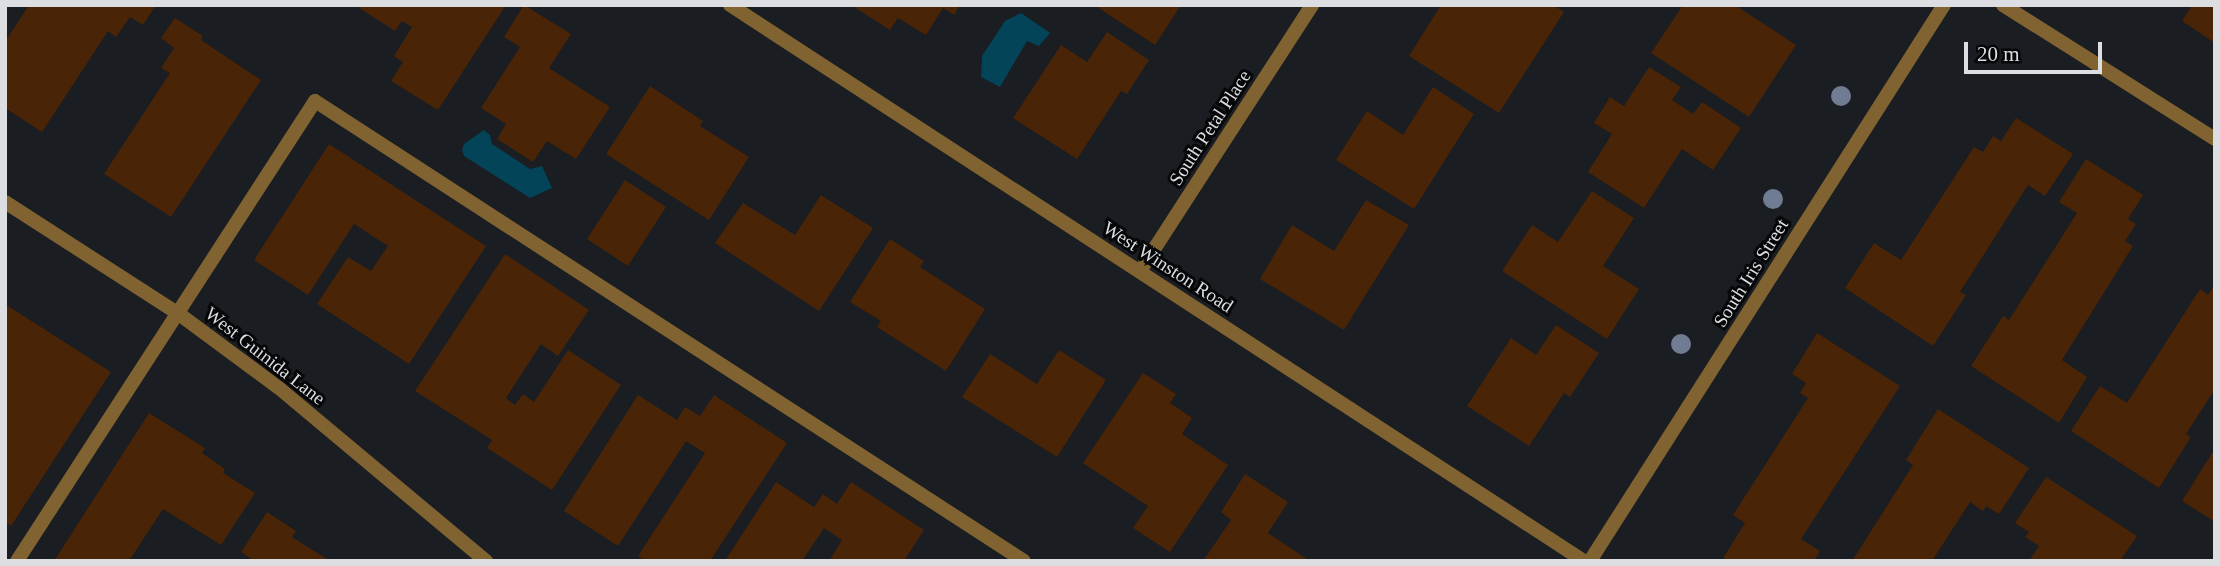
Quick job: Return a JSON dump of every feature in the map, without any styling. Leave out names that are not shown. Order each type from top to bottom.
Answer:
[{"type":"street","name":"West Winston Road","points":[[730,5],[1584,561]]},
{"type":"street","name":"South Petal Place","points":[[1140,271],[1312,5]]},
{"type":"street","name":"South Iris Street","points":[[1590,561],[1944,5]]},
{"type":"street","points":[[2003,5],[2215,139]]},
{"type":"street","points":[[18,561],[315,101],[1024,561]]},
{"type":"street","name":"West Guinida Lane","points":[[5,201],[178,314],[278,388],[486,561]]},
{"type":"water","points":[[1021,13],[1050,33],[1039,46],[1027,41],[1000,87],[981,77],[982,56],[1005,21]]},
{"type":"water","points":[[484,130],[490,135],[492,144],[530,169],[542,166],[552,188],[530,198],[464,156],[464,144]]},
{"type":"building","points":[[29,5],[156,5],[143,25],[130,17],[116,37],[108,31],[42,132],[5,108],[5,42]]},
{"type":"building","points":[[361,5],[506,5],[438,110],[391,81],[403,62],[394,56],[412,27],[402,21],[395,31],[359,8]]},
{"type":"building","points":[[524,5],[571,34],[549,68],[610,107],[576,159],[547,141],[533,162],[497,139],[506,124],[481,108],[520,47],[504,37]]},
{"type":"building","points":[[851,5],[960,5],[954,15],[943,8],[926,35],[898,18],[890,30]]},
{"type":"building","points":[[1094,5],[1181,5],[1155,45]]},
{"type":"building","points":[[1441,5],[1554,5],[1564,12],[1499,113],[1409,56]]},
{"type":"building","points":[[1683,5],[1735,5],[1796,45],[1749,117],[1651,53]]},
{"type":"building","points":[[2192,5],[2215,5],[2215,43],[2182,21]]},
{"type":"building","points":[[175,18],[203,36],[201,40],[261,80],[171,217],[104,174],[170,73],[161,68],[174,48],[161,38]]},
{"type":"building","points":[[1107,32],[1149,60],[1127,94],[1121,91],[1077,159],[1013,118],[1061,45],[1087,62]]},
{"type":"building","points":[[1649,67],[1681,87],[1672,100],[1693,114],[1702,102],[1741,128],[1713,170],[1682,149],[1644,208],[1588,172],[1612,134],[1594,123],[1610,97],[1624,106]]},
{"type":"building","points":[[650,86],[703,121],[700,126],[749,157],[709,220],[606,154]]},
{"type":"building","points":[[1433,87],[1474,114],[1414,209],[1336,160],[1367,111],[1403,135]]},
{"type":"building","points":[[2016,118],[2073,154],[2045,196],[2028,185],[1960,292],[1966,295],[1933,346],[1845,288],[1874,243],[1901,260],[1974,147],[1983,152],[1993,136],[2001,141]]},
{"type":"building","points":[[329,144],[486,246],[409,364],[317,304],[348,257],[371,271],[388,246],[354,224],[308,295],[254,260]]},
{"type":"building","points":[[2086,159],[2143,195],[2128,219],[2136,224],[2125,241],[2133,246],[2062,360],[2087,377],[2059,423],[1971,366],[2003,316],[2009,320],[2077,213],[2059,202]]},
{"type":"building","points":[[625,180],[666,207],[628,266],[587,239]]},
{"type":"building","points":[[1592,191],[1634,218],[1603,266],[1639,289],[1607,339],[1502,271],[1532,225],[1558,242]]},
{"type":"building","points":[[821,195],[873,228],[819,311],[715,243],[743,203],[795,235]]},
{"type":"building","points":[[1366,200],[1409,225],[1344,330],[1260,279],[1292,225],[1334,251]]},
{"type":"building","points":[[890,239],[924,261],[920,267],[985,309],[946,371],[877,327],[881,321],[850,302]]},
{"type":"building","points":[[505,254],[589,310],[558,356],[541,344],[506,398],[515,405],[523,394],[534,402],[568,350],[621,385],[552,490],[487,448],[492,440],[415,391]]},
{"type":"building","points":[[2215,284],[2215,389],[2186,434],[2191,437],[2159,488],[2071,431],[2100,386],[2127,403],[2200,289],[2208,295]]},
{"type":"building","points":[[5,304],[111,372],[11,526],[5,522]]},
{"type":"building","points":[[1556,325],[1599,353],[1570,397],[1564,393],[1529,446],[1467,406],[1511,338],[1536,355]]},
{"type":"building","points":[[1817,333],[1900,386],[1801,539],[1820,551],[1814,561],[1728,561],[1723,558],[1745,523],[1733,515],[1808,398],[1800,393],[1806,383],[1792,374]]},
{"type":"building","points":[[1059,350],[1106,380],[1057,457],[962,397],[990,354],[1037,384]]},
{"type":"building","points":[[1143,373],[1176,394],[1170,403],[1192,418],[1182,434],[1228,465],[1170,552],[1133,528],[1148,506],[1083,463]]},
{"type":"building","points":[[638,395],[677,420],[685,407],[700,416],[714,395],[787,443],[710,561],[646,561],[638,556],[705,453],[686,441],[618,546],[564,511]]},
{"type":"building","points":[[1938,409],[2029,468],[1999,514],[1986,506],[1983,511],[1970,502],[1932,561],[1852,561],[1913,465],[1906,460]]},
{"type":"building","points":[[149,413],[205,448],[202,453],[225,469],[223,473],[255,493],[221,545],[163,509],[129,561],[54,561]]},
{"type":"building","points":[[2212,453],[2215,455],[2215,522],[2182,501]]},
{"type":"building","points":[[1245,474],[1288,502],[1268,533],[1310,561],[1203,561],[1231,520],[1221,512]]},
{"type":"building","points":[[2046,477],[2137,536],[2120,561],[2029,561],[2039,546],[2025,537],[2029,532],[2015,523]]},
{"type":"building","points":[[776,482],[814,507],[823,494],[837,504],[851,482],[924,530],[904,561],[829,561],[842,540],[824,528],[802,561],[725,561]]},
{"type":"building","points":[[267,512],[296,531],[292,537],[330,561],[254,561],[241,552]]}]
